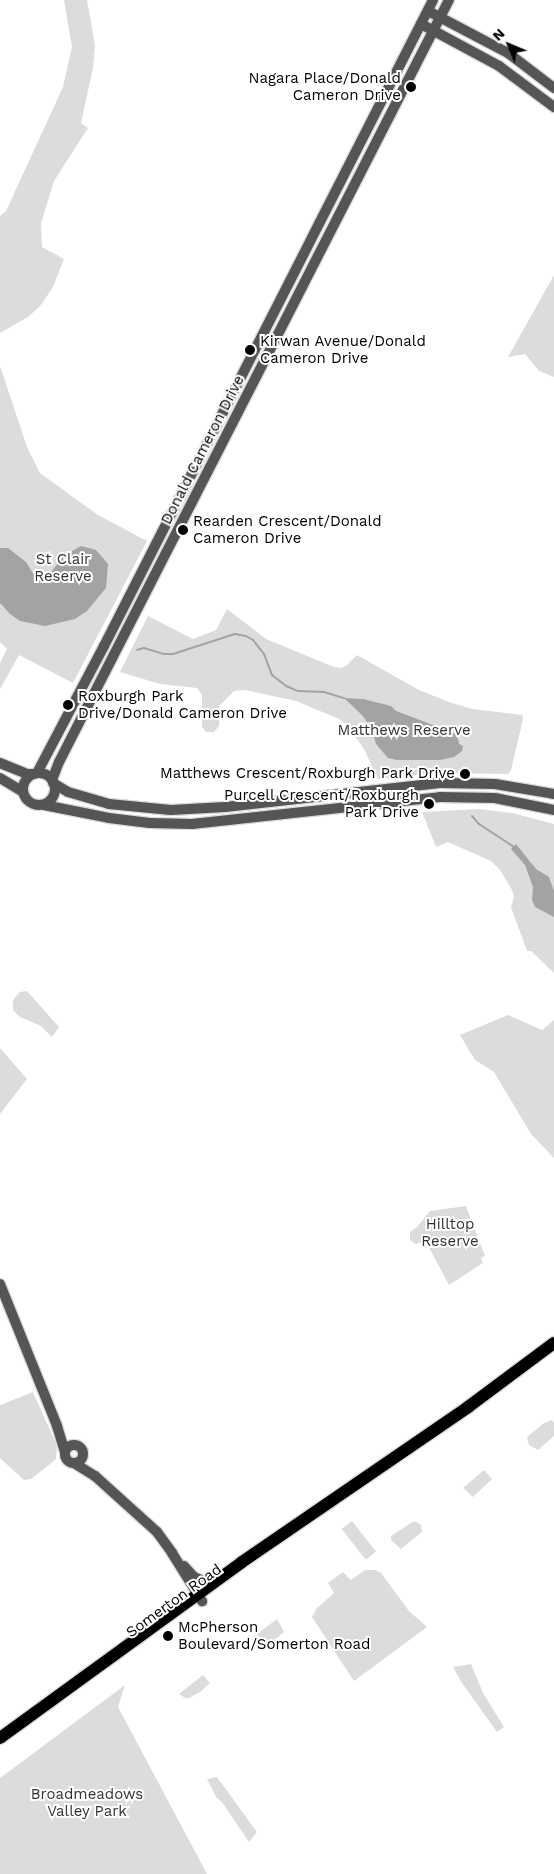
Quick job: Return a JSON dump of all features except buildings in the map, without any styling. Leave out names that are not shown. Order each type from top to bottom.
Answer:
[{"type":"main road","name":"Somerton Road","points":[[0,1747],[199,1598],[215,1582],[468,1407],[554,1342]]},
{"type":"main road","name":"Somerton Road","points":[[0,1738],[128,1645],[337,1503],[366,1478]]},
{"type":"street","name":"Donald Cameron Drive","points":[[35,774],[104,646],[433,0]]},
{"type":"street","name":"Donald Cameron Drive","points":[[53,782],[59,762],[449,0]]},
{"type":"street","points":[[428,11],[508,54],[554,88]]},
{"type":"street","points":[[421,24],[499,66],[554,107]]},
{"type":"street","points":[[313,236],[326,242]]},
{"type":"street","points":[[230,399],[243,405]]},
{"type":"street","points":[[148,559],[160,565]]},
{"type":"street","points":[[0,763],[27,774],[45,774],[68,792],[109,804],[171,810],[225,807],[440,783],[481,783],[517,786],[554,794]]},
{"type":"street","points":[[22,791],[25,780],[35,774]]},
{"type":"street","points":[[0,778],[22,791],[31,804],[108,818],[150,823],[192,824],[440,798],[495,798],[554,810]]},
{"type":"street","points":[[44,805],[53,796],[53,782]]},
{"type":"street","points":[[515,801],[517,786]]},
{"type":"street","points":[[225,807],[225,821]]},
{"type":"street","points":[[0,1284],[57,1426],[67,1460],[95,1476],[157,1532],[194,1577],[208,1582],[215,1582]]},
{"type":"street","points":[[57,1426],[64,1436],[82,1449],[83,1457],[95,1476]]},
{"type":"street","points":[[65,1452],[70,1446],[76,1445]]},
{"type":"street","points":[[74,1464],[83,1457]]},
{"type":"street","points":[[172,1552],[199,1598]]},
{"type":"street","points":[[128,1645],[186,1597],[190,1589],[188,1582]]},
{"type":"green space","points":[[64,0],[87,0],[95,45],[93,68],[81,123],[88,128],[54,181],[41,223],[42,247],[64,259],[53,287],[41,305],[28,317],[0,333],[0,216],[6,211],[63,87],[72,47]]},
{"type":"green space","points":[[554,275],[554,377],[539,371],[525,354],[508,357]]},
{"type":"green space","name":"St Clair Reserve","points":[[0,366],[27,447],[40,473],[98,515],[147,541],[73,683],[19,655],[0,689],[0,663],[7,649],[0,642]]},
{"type":"green space","name":"Matthews Reserve","points":[[227,609],[266,639],[334,667],[341,668],[347,665],[357,655],[419,690],[449,702],[472,709],[522,715],[523,719],[511,770],[508,774],[439,773],[378,779],[364,749],[347,725],[339,719],[296,701],[245,690],[234,691],[219,706],[219,726],[214,732],[206,732],[202,727],[202,695],[197,688],[160,684],[120,672],[148,616],[193,639],[216,630]]},
{"type":"green space","points":[[479,809],[512,813],[554,824],[554,973],[531,951],[527,951],[511,907],[514,897],[512,890],[500,870],[491,861],[448,842],[436,847],[422,812]]},
{"type":"green space","points":[[27,991],[59,1027],[52,1037],[41,1026],[20,1017],[13,1010],[13,1001],[16,996],[20,992]]},
{"type":"green space","points":[[508,1015],[542,1030],[554,1020],[554,1158],[531,1134],[494,1072],[475,1060],[460,1035]]},
{"type":"green space","points":[[0,1048],[27,1079],[0,1114]]},
{"type":"green space","name":"Hilltop Reserve","points":[[466,1206],[485,1256],[481,1258],[483,1263],[449,1285],[425,1240],[416,1244],[410,1240],[410,1232],[417,1227],[430,1211]]},
{"type":"green space","points":[[33,1392],[57,1446],[56,1459],[31,1479],[24,1480],[0,1458],[0,1405]]},
{"type":"green space","points":[[552,1420],[554,1423],[554,1436],[538,1450],[529,1445],[527,1437],[544,1423]]},
{"type":"green space","points":[[484,1470],[492,1479],[473,1497],[463,1488]]},
{"type":"green space","points":[[352,1521],[376,1552],[366,1560],[342,1529]]},
{"type":"green space","points":[[414,1521],[421,1525],[422,1532],[401,1549],[391,1540],[391,1536]]},
{"type":"green space","points":[[365,1570],[375,1570],[381,1573],[409,1611],[427,1627],[354,1681],[312,1617],[316,1609],[334,1593],[328,1583],[343,1572],[351,1580]]},
{"type":"green space","points":[[277,1619],[284,1632],[264,1648],[259,1643],[257,1634]]},
{"type":"green space","points":[[471,1664],[483,1693],[504,1727],[497,1732],[462,1683],[453,1667]]},
{"type":"green space","points":[[203,1675],[210,1683],[200,1692],[187,1699],[179,1694]]},
{"type":"green space","name":"Broadmeadows Valley Park","points":[[125,1685],[118,1707],[207,1874],[0,1874],[0,1778]]},
{"type":"green space","points":[[217,1777],[257,1832],[249,1842],[222,1802],[216,1797],[207,1779]]},
{"type":"shaded area","points":[[81,546],[96,550],[108,564],[106,588],[87,611],[75,619],[45,626],[20,621],[0,603],[0,548],[8,548],[26,562],[34,575],[42,577],[51,572],[65,555]]},
{"type":"shaded area","points":[[344,698],[363,699],[391,706],[396,711],[449,731],[458,736],[459,744],[463,746],[462,751],[454,757],[440,760],[397,760],[388,758],[376,744],[372,730],[363,716]]},
{"type":"shaded area","points":[[516,844],[536,869],[549,877],[554,891],[554,917],[535,907],[532,900],[533,887],[525,865],[511,849]]},
{"type":"waterway","points":[[137,650],[144,648],[164,654],[173,654],[235,634],[246,636],[253,640],[264,654],[272,675],[286,686],[298,691],[324,692],[344,698]]},
{"type":"waterway","points":[[472,816],[479,824],[514,847]]},
{"type":"place","name":"Nagara Place/Donald Cameron Drive","points":[[411,87]]},
{"type":"place","name":"Kirwan Avenue/Donald Cameron Drive","points":[[250,350]]},
{"type":"place","name":"Rearden Crescent/Donald Cameron Drive","points":[[183,530]]},
{"type":"place","name":"Roxburgh Park Drive/Donald Cameron Drive","points":[[68,705]]},
{"type":"place","name":"Matthews Crescent/Roxburgh Park Drive","points":[[465,774]]},
{"type":"place","name":"Purcell Crescent/Roxburgh Park Drive","points":[[429,804]]},
{"type":"place","name":"McPherson Boulevard/Somerton Road","points":[[168,1636]]}]
